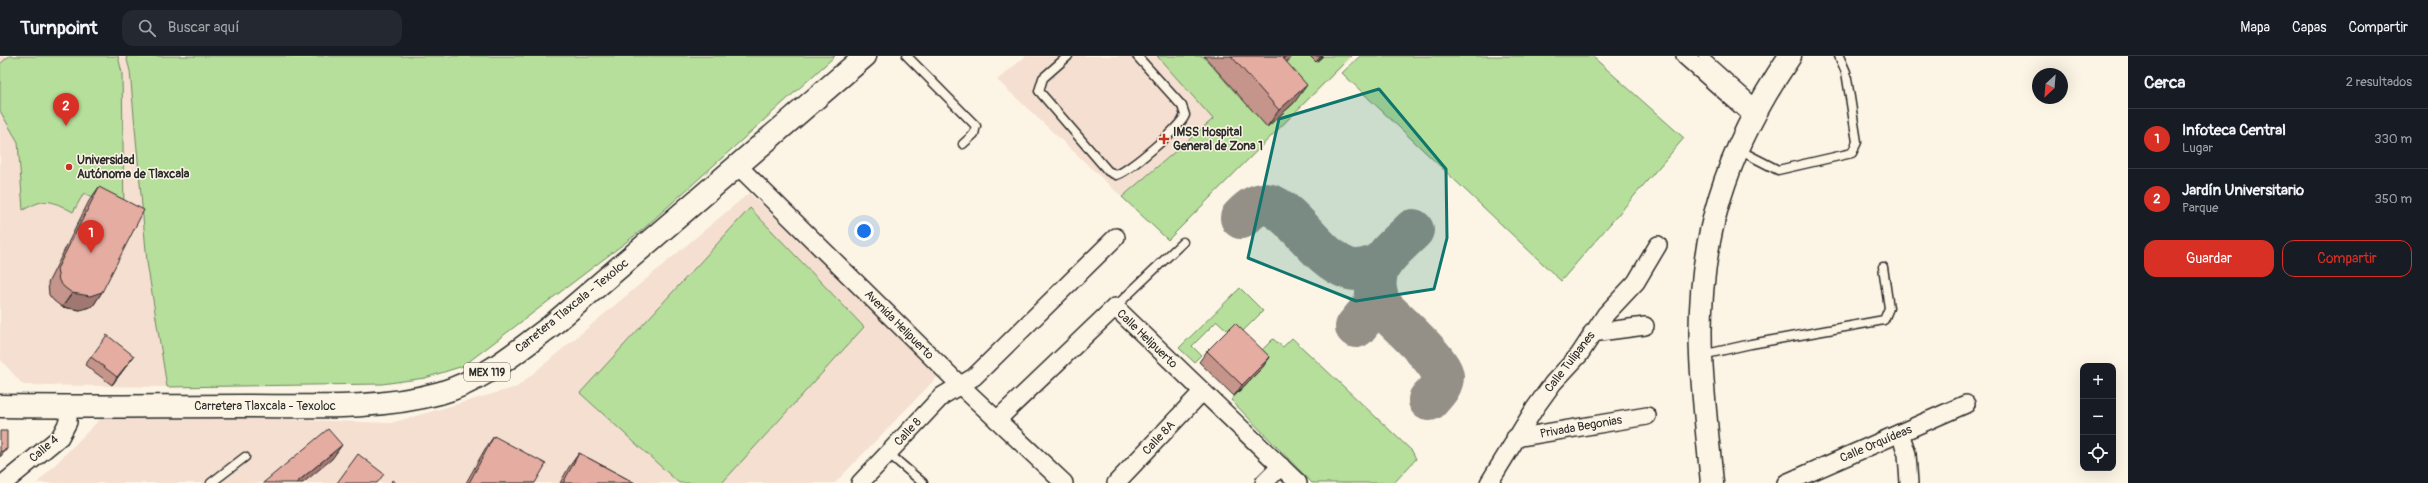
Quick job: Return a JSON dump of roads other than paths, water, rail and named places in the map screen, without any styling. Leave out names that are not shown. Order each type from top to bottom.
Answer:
[{"type":"main road","name":"Carretera Tlaxcala - Texoloc","points":[[0,406],[327,406],[408,400],[441,392],[463,384],[498,365],[551,326],[865,56]]},
{"type":"main road","points":[[1712,483],[1701,355],[1702,314],[1709,240],[1726,177],[1737,149],[1756,111],[1790,56]]},
{"type":"street","points":[[1684,56],[1756,111]]},
{"type":"street","name":"Avenida Helipuerto","points":[[737,165],[961,386],[1064,483]]},
{"type":"street","name":"Calle 8","points":[[860,483],[942,396],[974,377],[1116,237]]},
{"type":"street","name":"Calle Tulipanes","points":[[1489,483],[1534,408],[1553,383],[1579,355],[1592,333],[1636,282],[1658,245]]},
{"type":"street","name":"Calle Helipuerto","points":[[997,420],[1115,307],[1298,483]]},
{"type":"street","points":[[1592,333],[1645,326]]},
{"type":"street","name":"Calle 8A","points":[[1116,483],[1202,392]]},
{"type":"street","name":"Calle Orquídeas","points":[[1786,483],[1802,479],[1966,404]]},
{"type":"street","name":"Calle 4","points":[[4,483],[60,437],[68,422],[68,406]]},
{"type":"street","name":"Privada Begonias","points":[[1515,438],[1647,416]]},
{"type":"street","points":[[1900,434],[1907,454],[1909,483]]},
{"type":"street","points":[[1264,483],[1281,466]]},
{"type":"lane","points":[[907,56],[976,126],[974,134],[963,144]]},
{"type":"lane","points":[[1068,56],[1042,78],[1039,91],[1108,171],[1116,175],[1125,172],[1181,122],[1185,115],[1182,106],[1137,56]]},
{"type":"lane","points":[[1703,56],[1756,111]]},
{"type":"lane","points":[[1737,149],[1778,170],[1852,153],[1857,142],[1846,72],[1839,56]]},
{"type":"lane","points":[[1115,307],[1183,242]]},
{"type":"lane","points":[[1701,355],[1751,344],[1884,320],[1889,308],[1883,267]]},
{"type":"lane","points":[[888,453],[923,483]]},
{"type":"lane","points":[[211,483],[245,457]]},
{"type":"place","name":"Jardín Universitario","points":[[66,126]]},
{"type":"place","name":"IMSS Hospital General de Zona 1","points":[[1164,139]]},
{"type":"place","name":"Universidad Autónoma de Tlaxcala","points":[[69,167]]},
{"type":"place","name":"Infoteca Central","points":[[91,253]]}]
